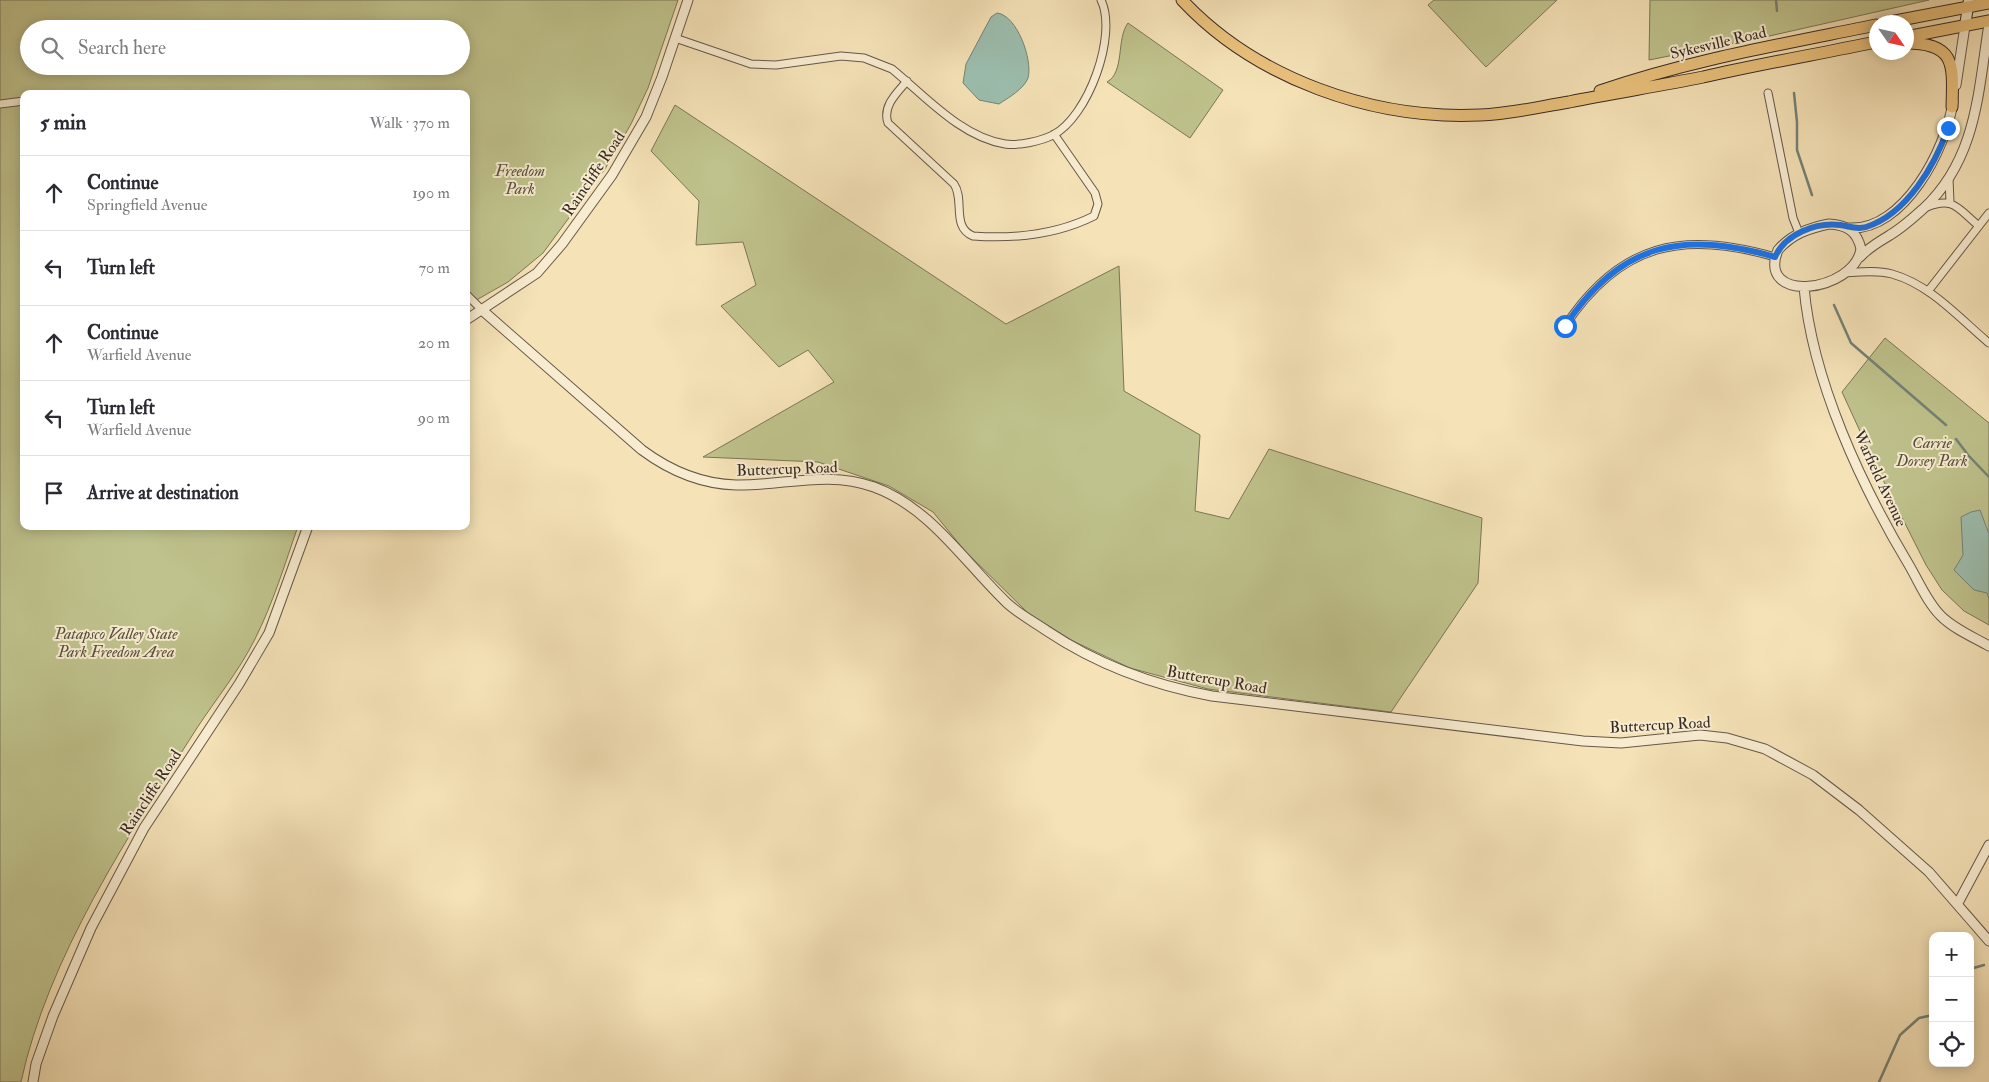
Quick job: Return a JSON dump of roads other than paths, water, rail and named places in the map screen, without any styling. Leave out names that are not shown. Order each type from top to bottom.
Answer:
[{"type":"main road","name":"Sykesville Road","points":[[1182,0],[1211,26],[1271,67],[1304,83],[1360,102],[1410,112],[1448,115],[1518,112],[1869,44]]},
{"type":"main road","points":[[1914,16],[1969,3],[1989,3]]},
{"type":"main road","points":[[1965,26],[1969,3]]},
{"type":"main road","points":[[1914,36],[1989,23]]},
{"type":"main road","name":"Sykesville Road","points":[[1570,102],[1637,78],[1732,54],[1869,26]]},
{"type":"main road","points":[[1914,43],[1929,44],[1947,55],[1951,62],[1952,108]]},
{"type":"street","name":"Raincliffe Road","points":[[470,318],[537,273],[582,217],[626,154],[646,117],[688,0]]},
{"type":"street","points":[[675,38],[751,64],[776,65],[829,56],[864,58],[892,69],[955,121],[973,133],[989,140],[1007,144],[1020,144],[1054,134],[1078,111],[1101,64],[1107,36],[1105,8],[1101,0]]},
{"type":"street","points":[[1965,26],[1948,128],[1937,155],[1913,191],[1896,208],[1877,222],[1866,227],[1848,228],[1829,224],[1813,227],[1799,233],[1784,243],[1775,257],[1776,273],[1782,281],[1796,287],[1804,287],[1832,280],[1845,273],[1874,244],[1889,236],[1924,208],[1950,179],[1964,152],[1970,134],[1989,23]]},
{"type":"street","points":[[907,81],[889,104],[886,111],[888,123],[954,184],[960,193],[960,224],[967,233],[973,236],[1040,234],[1072,227],[1094,216],[1098,204],[1095,193],[1054,134]]},
{"type":"street","points":[[1768,93],[1793,218],[1799,233]]},
{"type":"street","points":[[0,104],[20,102]]},
{"type":"street","points":[[1950,179],[1950,202]]},
{"type":"street","points":[[1924,208],[1941,201],[1950,202],[1979,226]]},
{"type":"street","points":[[1928,290],[1989,213]]},
{"type":"street","points":[[1848,228],[1859,240],[1860,257]]},
{"type":"street","points":[[1565,326],[1579,304],[1610,273],[1655,250],[1702,243],[1746,249],[1775,257]]},
{"type":"street","points":[[1845,273],[1890,273],[1928,290],[1989,343]]},
{"type":"street","name":"Warfield Avenue","points":[[1804,287],[1807,318],[1829,398],[1888,528],[1931,604],[1942,617],[1954,627],[1989,646]]},
{"type":"street","name":"Buttercup Road","points":[[470,298],[642,450],[663,464],[698,479],[727,485],[834,478],[867,485],[889,494],[906,502],[932,523],[1010,605],[1076,649],[1113,668],[1162,686],[1188,692],[1368,716],[1594,742],[1621,743],[1700,735],[1757,745],[1813,775],[1839,794],[1906,850],[1958,903],[1989,941]]},
{"type":"street","name":"Raincliffe Road","points":[[33,1082],[36,1064],[53,1016],[91,928],[144,828],[239,684],[269,633],[307,530]]},
{"type":"street","points":[[1958,903],[1989,845]]},
{"type":"waterway","points":[[1776,0],[1777,11]]},
{"type":"waterway","points":[[1794,93],[1797,150],[1812,195]]},
{"type":"waterway","points":[[1834,305],[1851,343],[1946,425]]},
{"type":"waterway","points":[[1956,439],[1989,477]]},
{"type":"waterway","points":[[1974,968],[1984,965]]},
{"type":"waterway","points":[[1879,1082],[1900,1035],[1919,1018],[1929,1016]]},
{"type":"park label","name":"Freedom Park","points":[[520,179]]},
{"type":"park label","name":"Carrie Dorsey Park","points":[[1932,451]]},
{"type":"park label","name":"Patapsco Valley State Park Freedom Area","points":[[116,642]]}]
